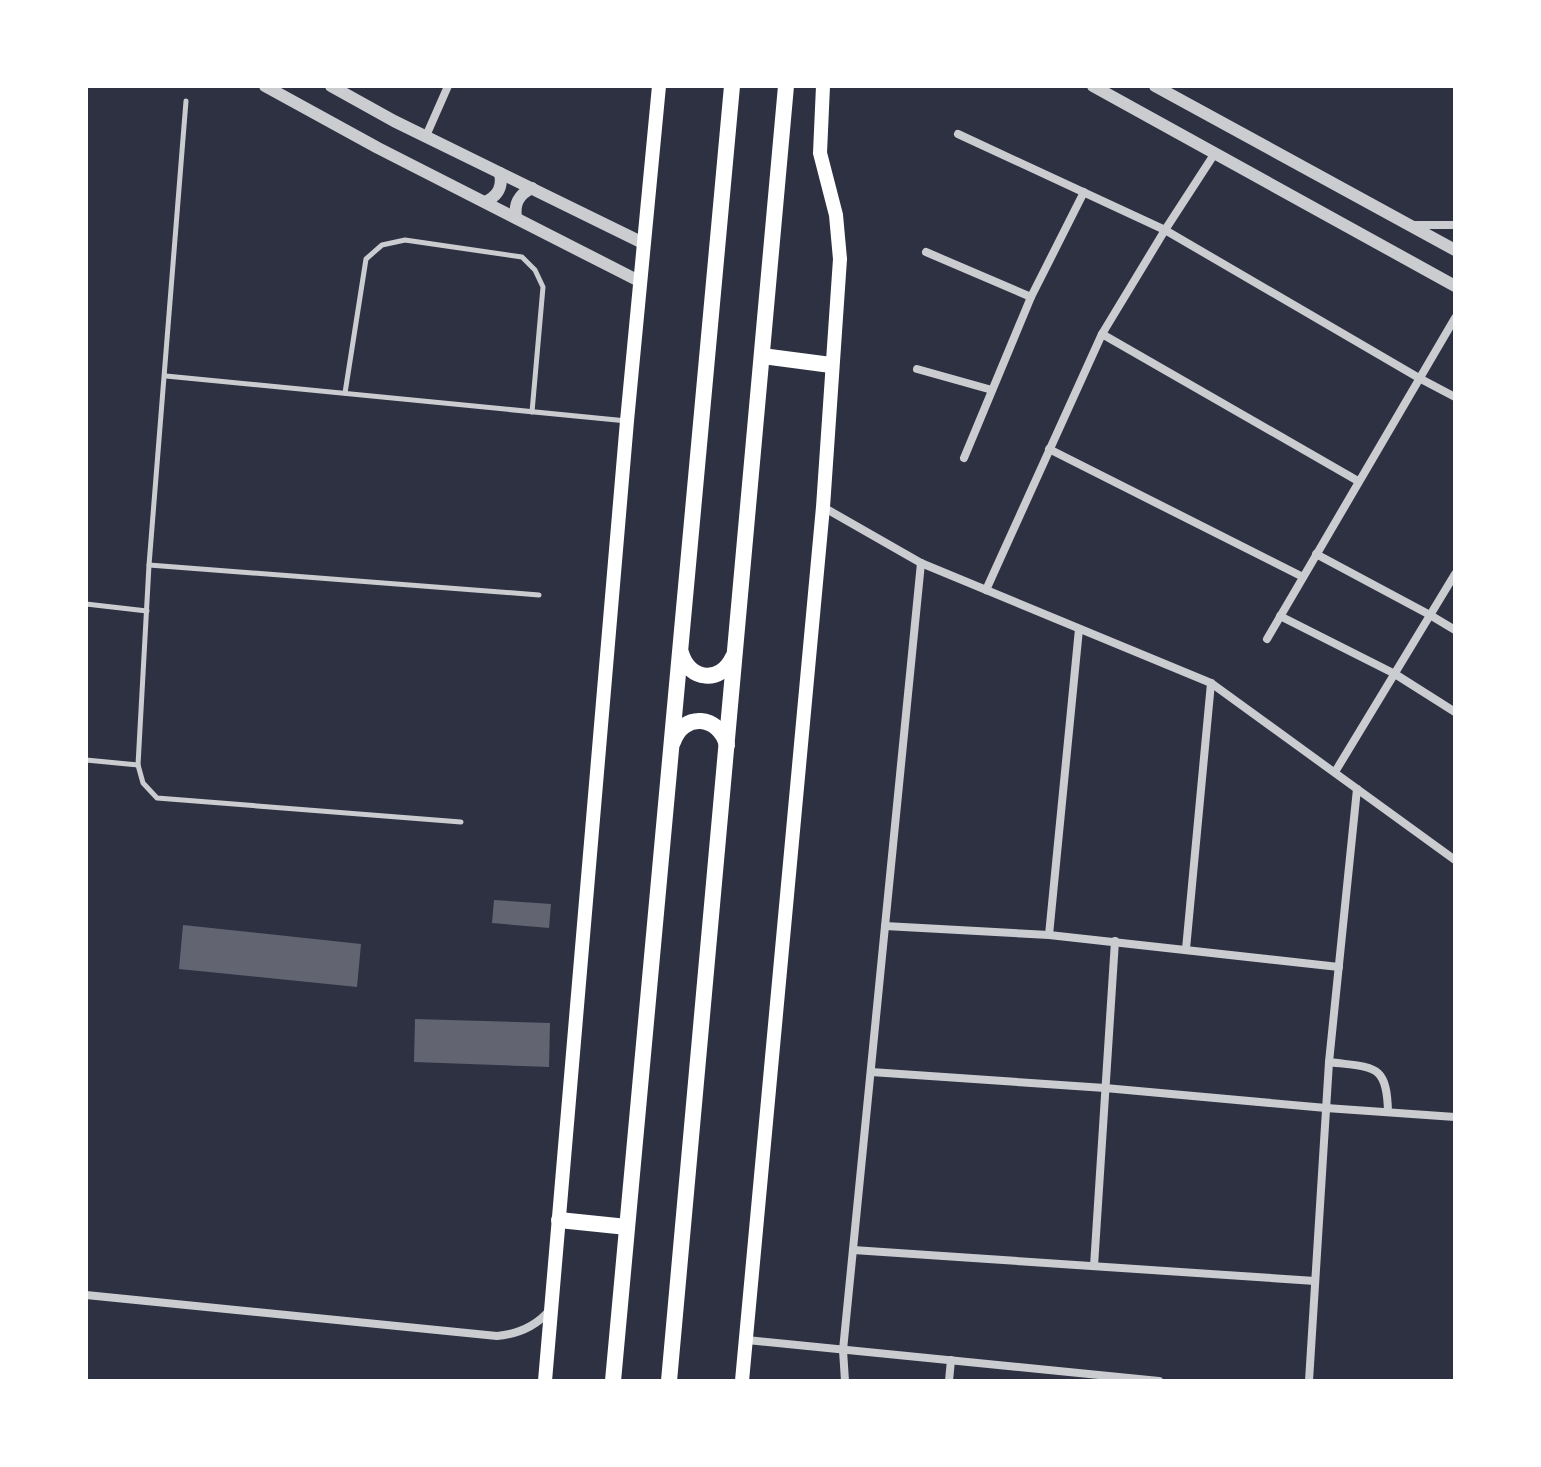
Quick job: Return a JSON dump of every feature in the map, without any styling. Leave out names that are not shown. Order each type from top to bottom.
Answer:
[{"type":"highway","points":[[613,1381],[732,86]]},
{"type":"highway","points":[[669,1381],[786,86]]},
{"type":"highway","points":[[762,356],[831,365]]},
{"type":"highway","points":[[680,647],[689,669],[703,676],[726,669],[734,656]]},
{"type":"highway","points":[[673,744],[681,728],[698,721],[716,726],[726,741],[727,750]]},
{"type":"highway","points":[[559,1220],[627,1227]]},
{"type":"main road","points":[[545,1381],[639,281],[659,86]]},
{"type":"main road","points":[[742,1381],[823,507],[840,259],[836,215],[820,153],[823,86]]},
{"type":"street","points":[[265,86],[378,148],[639,281]]},
{"type":"street","points":[[331,86],[643,243]]},
{"type":"street","points":[[426,136],[448,86]]},
{"type":"street","points":[[1093,86],[1455,286]]},
{"type":"street","points":[[1155,86],[1455,250]]},
{"type":"street","points":[[958,134],[1165,230],[1455,397]]},
{"type":"street","points":[[986,590],[1102,334],[1215,153]]},
{"type":"street","points":[[485,202],[492,199],[500,187],[500,173]]},
{"type":"street","points":[[516,218],[516,203],[532,188]]},
{"type":"street","points":[[964,458],[1031,297],[1084,192]]},
{"type":"street","points":[[1412,225],[1455,225]]},
{"type":"street","points":[[926,252],[1031,297]]},
{"type":"street","points":[[1267,639],[1455,318]]},
{"type":"street","points":[[1102,334],[1358,481]]},
{"type":"street","points":[[917,369],[992,390]]},
{"type":"street","points":[[1049,449],[1303,577]]},
{"type":"street","points":[[823,507],[921,563],[1211,683],[1455,860]]},
{"type":"street","points":[[1316,554],[1455,630]]},
{"type":"street","points":[[845,1381],[843,1350],[921,563]]},
{"type":"street","points":[[1335,772],[1455,574]]},
{"type":"street","points":[[1280,616],[1395,674],[1455,712]]},
{"type":"street","points":[[1049,935],[1079,629]]},
{"type":"street","points":[[1186,949],[1211,683]]},
{"type":"street","points":[[1309,1381],[1329,1062],[1357,789]]},
{"type":"street","points":[[885,926],[1049,935],[1339,967]]},
{"type":"street","points":[[1094,1266],[1115,941]]},
{"type":"street","points":[[1329,1062],[1370,1068],[1377,1072],[1386,1085],[1388,1112]]},
{"type":"street","points":[[871,1072],[1455,1117]]},
{"type":"street","points":[[853,1250],[1315,1281]]},
{"type":"street","points":[[86,1295],[497,1336],[534,1325],[552,1307]]},
{"type":"street","points":[[747,1340],[1159,1381]]},
{"type":"street","points":[[949,1381],[951,1360]]},
{"type":"street","points":[[1045,1381],[1046,1370]]},
{"type":"lane","points":[[186,101],[149,565],[138,765],[143,783],[157,798],[461,822]]},
{"type":"lane","points":[[345,393],[366,259],[382,245],[405,240],[522,257],[535,270],[543,287],[532,412]]},
{"type":"lane","points":[[166,376],[627,421]]},
{"type":"lane","points":[[149,565],[539,595]]},
{"type":"lane","points":[[86,604],[147,611]]},
{"type":"lane","points":[[86,760],[138,765]]},
{"type":"building","points":[[494,900],[551,904],[549,928],[492,923]]},
{"type":"building","points":[[183,925],[361,944],[357,987],[179,969]]},
{"type":"building","points":[[415,1019],[550,1023],[549,1067],[414,1062]]}]
